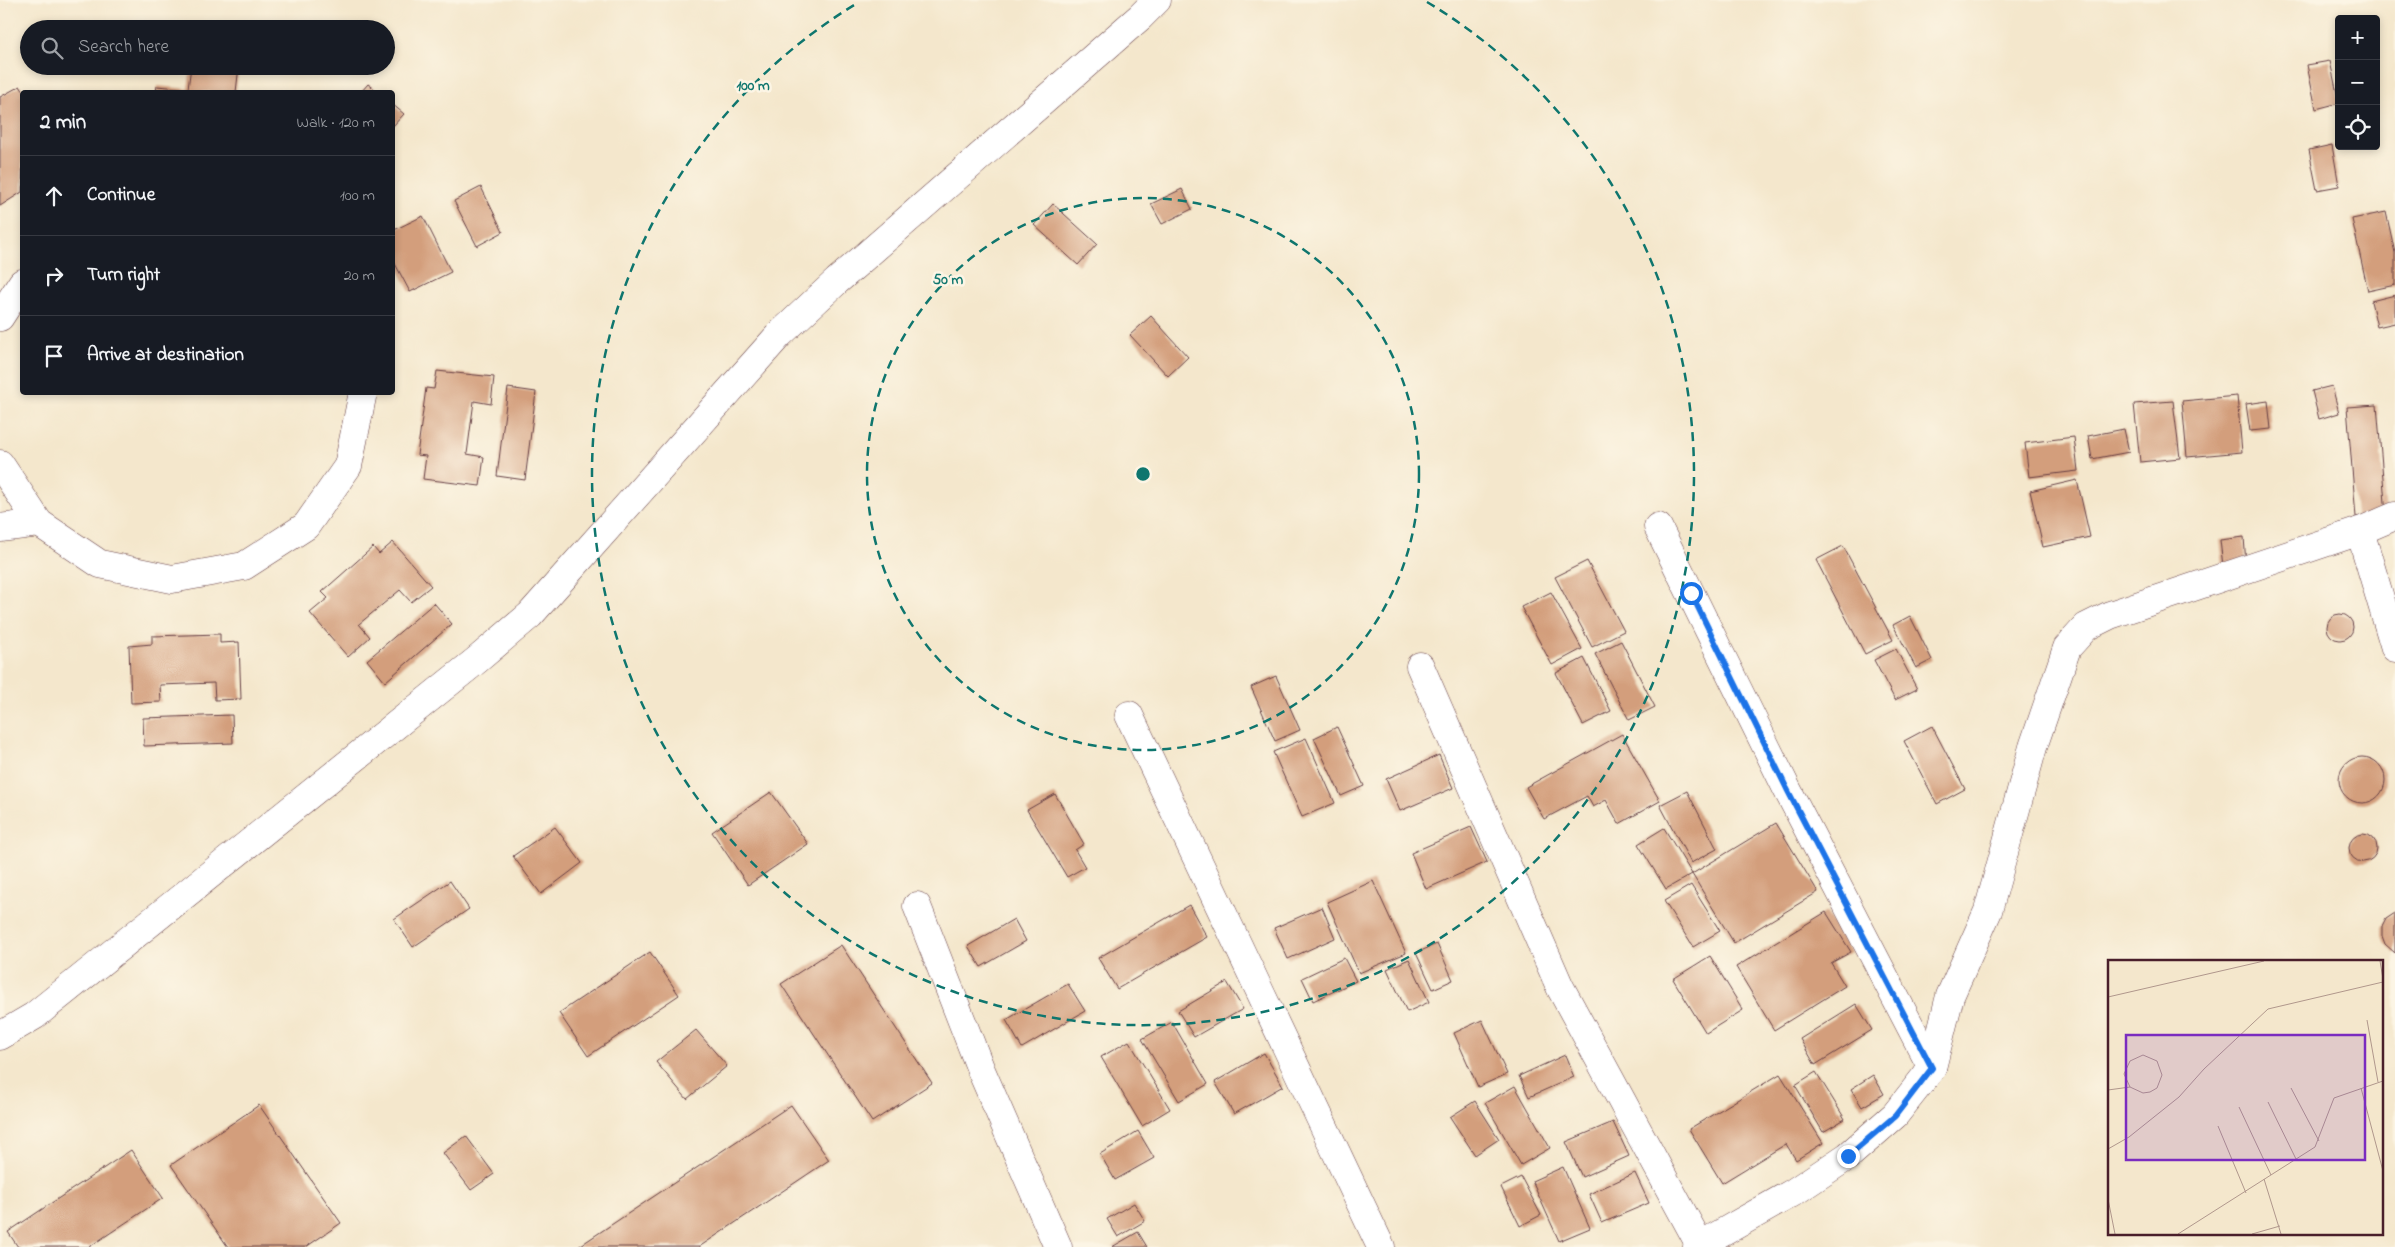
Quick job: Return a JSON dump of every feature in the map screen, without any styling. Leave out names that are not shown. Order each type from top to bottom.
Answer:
[{"type":"street","points":[[0,1036],[34,1016],[477,660],[530,615],[779,335],[836,281],[1157,0]]},
{"type":"street","points":[[0,316],[20,286]]},
{"type":"street","points":[[0,464],[39,523],[100,564],[172,579],[244,566],[306,526],[317,511],[348,466],[362,395]]},
{"type":"street","points":[[1420,666],[1560,987],[1699,1246],[1794,1192],[1848,1156],[1895,1116],[1932,1068],[1950,996],[1988,911],[2033,747],[2067,648],[2086,627],[2110,614],[2360,531],[2395,516]]},
{"type":"street","points":[[0,528],[39,523]]},
{"type":"street","points":[[1658,527],[1787,789],[1932,1068]]},
{"type":"street","points":[[2360,531],[2395,648]]},
{"type":"street","points":[[1129,715],[1382,1247]]},
{"type":"street","points":[[918,906],[981,1070],[1058,1247]]},
{"type":"building","points":[[2330,61],[2335,84],[2335,104],[2316,109],[2307,65]]},
{"type":"building","points":[[190,75],[238,75],[236,90],[156,90],[157,86],[188,89]]},
{"type":"building","points":[[368,84],[376,90],[363,90]]},
{"type":"building","points":[[20,86],[23,90],[20,90],[20,193],[0,206],[0,97]]},
{"type":"building","points":[[395,106],[404,114],[395,124]]},
{"type":"building","points":[[2332,145],[2339,186],[2317,190],[2309,150]]},
{"type":"building","points":[[481,187],[503,232],[477,246],[454,201]]},
{"type":"building","points":[[1182,189],[1192,209],[1162,224],[1151,204]]},
{"type":"building","points":[[1053,204],[1097,244],[1078,265],[1034,225]]},
{"type":"building","points":[[2386,212],[2395,253],[2395,285],[2368,291],[2352,219]]},
{"type":"building","points":[[423,216],[451,272],[410,292],[395,264],[395,230]]},
{"type":"building","points":[[2395,295],[2395,323],[2377,327],[2371,301]]},
{"type":"building","points":[[1151,316],[1188,357],[1168,376],[1130,335]]},
{"type":"building","points":[[437,371],[494,377],[491,404],[474,401],[467,454],[484,457],[480,486],[423,479],[426,456],[417,455],[426,388],[434,389]]},
{"type":"building","points":[[2332,386],[2339,413],[2319,419],[2312,391]]},
{"type":"building","points":[[508,388],[536,392],[525,480],[497,476]]},
{"type":"building","points":[[2237,396],[2242,452],[2187,457],[2182,401]]},
{"type":"building","points":[[2173,401],[2180,458],[2140,462],[2134,404]]},
{"type":"building","points":[[2268,401],[2271,429],[2250,431],[2246,404]]},
{"type":"building","points":[[2377,405],[2386,515],[2356,517],[2347,407]]},
{"type":"building","points":[[2124,429],[2129,452],[2092,459],[2088,436]]},
{"type":"building","points":[[2074,437],[2078,471],[2029,477],[2025,443]]},
{"type":"building","points":[[2077,480],[2090,537],[2043,547],[2030,491]]},
{"type":"building","points":[[2244,537],[2246,564],[2223,566],[2220,540]]},
{"type":"building","points":[[393,542],[431,586],[411,602],[400,590],[359,624],[370,637],[348,657],[310,613],[328,598],[322,592],[373,547],[379,554]]},
{"type":"building","points":[[1843,546],[1893,640],[1865,654],[1816,560]]},
{"type":"building","points":[[1587,561],[1624,631],[1592,647],[1555,577]]},
{"type":"building","points":[[1551,592],[1582,649],[1552,665],[1521,607]]},
{"type":"building","points":[[434,603],[452,624],[385,682],[367,660]]},
{"type":"building","points":[[2340,614],[2350,617],[2353,627],[2350,637],[2340,640],[2330,637],[2327,627],[2330,617]]},
{"type":"building","points":[[1910,616],[1932,660],[1916,668],[1893,625]]},
{"type":"building","points":[[220,634],[220,643],[239,642],[241,699],[215,700],[214,683],[160,685],[161,702],[131,703],[129,646],[152,644],[152,636]]},
{"type":"building","points":[[1621,641],[1655,707],[1629,720],[1595,654]]},
{"type":"building","points":[[1896,649],[1917,689],[1895,700],[1874,660]]},
{"type":"building","points":[[1584,658],[1611,711],[1583,725],[1556,673]]},
{"type":"building","points":[[1276,676],[1300,730],[1275,741],[1251,687]]},
{"type":"building","points":[[232,715],[233,743],[144,746],[143,718]]},
{"type":"building","points":[[1932,726],[1965,789],[1937,804],[1904,741]]},
{"type":"building","points":[[1337,727],[1364,786],[1341,796],[1314,738]]},
{"type":"building","points":[[1622,734],[1660,801],[1619,824],[1606,800],[1593,807],[1587,796],[1544,819],[1526,787]]},
{"type":"building","points":[[1306,738],[1335,803],[1302,817],[1273,752]]},
{"type":"building","points":[[1439,755],[1453,788],[1400,811],[1386,779]]},
{"type":"building","points":[[2362,757],[2375,761],[2381,767],[2385,780],[2381,793],[2375,799],[2362,803],[2349,799],[2343,793],[2339,780],[2343,767],[2349,761]]},
{"type":"building","points":[[1687,791],[1717,849],[1691,863],[1660,805]]},
{"type":"building","points":[[771,792],[808,844],[748,885],[712,832]]},
{"type":"building","points":[[1055,794],[1084,844],[1075,850],[1085,867],[1067,877],[1027,810]]},
{"type":"building","points":[[1776,823],[1818,892],[1734,943],[1692,874]]},
{"type":"building","points":[[555,827],[582,863],[541,894],[513,856]]},
{"type":"building","points":[[1471,827],[1487,862],[1426,889],[1411,853]]},
{"type":"building","points":[[1664,828],[1692,874],[1666,889],[1638,844]]},
{"type":"building","points":[[2363,834],[2373,838],[2377,848],[2373,858],[2363,862],[2353,858],[2349,848],[2353,838]]},
{"type":"building","points":[[450,881],[469,909],[413,947],[394,919]]},
{"type":"building","points":[[1373,881],[1406,953],[1359,973],[1327,902]]},
{"type":"building","points":[[1691,885],[1720,931],[1693,947],[1664,901]]},
{"type":"building","points":[[1189,905],[1207,937],[1117,989],[1098,958]]},
{"type":"building","points":[[1322,907],[1335,938],[1288,959],[1274,928]]},
{"type":"building","points":[[1826,912],[1851,952],[1831,963],[1845,986],[1774,1030],[1736,967]]},
{"type":"building","points":[[2395,913],[2395,953],[2385,944],[2382,936],[2382,927],[2386,919]]},
{"type":"building","points":[[1014,919],[1026,941],[981,967],[968,946]]},
{"type":"building","points":[[1437,944],[1453,980],[1433,989],[1416,953]]},
{"type":"building","points":[[841,945],[932,1083],[872,1122],[781,984]]},
{"type":"building","points":[[650,952],[679,995],[588,1056],[559,1013]]},
{"type":"building","points":[[1710,956],[1743,1010],[1706,1033],[1673,979]]},
{"type":"building","points":[[1344,958],[1356,981],[1313,1001],[1302,978]]},
{"type":"building","points":[[1409,959],[1429,1002],[1407,1012],[1387,969]]},
{"type":"building","points":[[1227,982],[1243,1009],[1194,1037],[1178,1011]]},
{"type":"building","points":[[1068,984],[1085,1011],[1022,1048],[1006,1020]]},
{"type":"building","points":[[1856,1004],[1872,1030],[1815,1065],[1800,1039]]},
{"type":"building","points":[[1482,1020],[1507,1074],[1478,1087],[1454,1033]]},
{"type":"building","points":[[1172,1022],[1208,1084],[1179,1101],[1142,1039]]},
{"type":"building","points":[[696,1030],[727,1066],[687,1099],[656,1062]]},
{"type":"building","points":[[1129,1041],[1170,1109],[1142,1126],[1101,1057]]},
{"type":"building","points":[[1264,1053],[1283,1086],[1234,1114],[1215,1082]]},
{"type":"building","points":[[1565,1055],[1574,1077],[1529,1097],[1519,1076]]},
{"type":"building","points":[[1816,1072],[1845,1119],[1823,1132],[1795,1085]]},
{"type":"building","points":[[1780,1074],[1823,1143],[1796,1160],[1786,1144],[1722,1183],[1689,1129]]},
{"type":"building","points":[[1873,1075],[1884,1094],[1862,1107],[1851,1089]]},
{"type":"building","points":[[1515,1086],[1550,1148],[1521,1165],[1485,1103]]},
{"type":"building","points":[[1475,1101],[1499,1139],[1475,1155],[1450,1117]]},
{"type":"building","points":[[259,1105],[341,1223],[306,1247],[228,1247],[171,1165]]},
{"type":"building","points":[[791,1105],[829,1160],[699,1247],[578,1247]]},
{"type":"building","points":[[1613,1122],[1629,1156],[1582,1177],[1566,1142]]},
{"type":"building","points":[[1138,1131],[1154,1158],[1115,1180],[1100,1154]]},
{"type":"building","points":[[466,1136],[494,1174],[471,1190],[443,1153]]},
{"type":"building","points":[[131,1150],[163,1198],[89,1247],[18,1247],[8,1232]]},
{"type":"building","points":[[1563,1167],[1590,1228],[1559,1241],[1532,1181]]},
{"type":"building","points":[[1635,1173],[1649,1203],[1602,1223],[1589,1194]]},
{"type":"building","points":[[1521,1177],[1541,1215],[1520,1226],[1501,1187]]},
{"type":"building","points":[[1134,1203],[1145,1221],[1118,1237],[1107,1219]]},
{"type":"building","points":[[1138,1232],[1147,1247],[1112,1247]]},
{"type":"route","points":[[1691,593],[1787,789],[1879,970],[1932,1068],[1895,1116],[1848,1156]]}]
